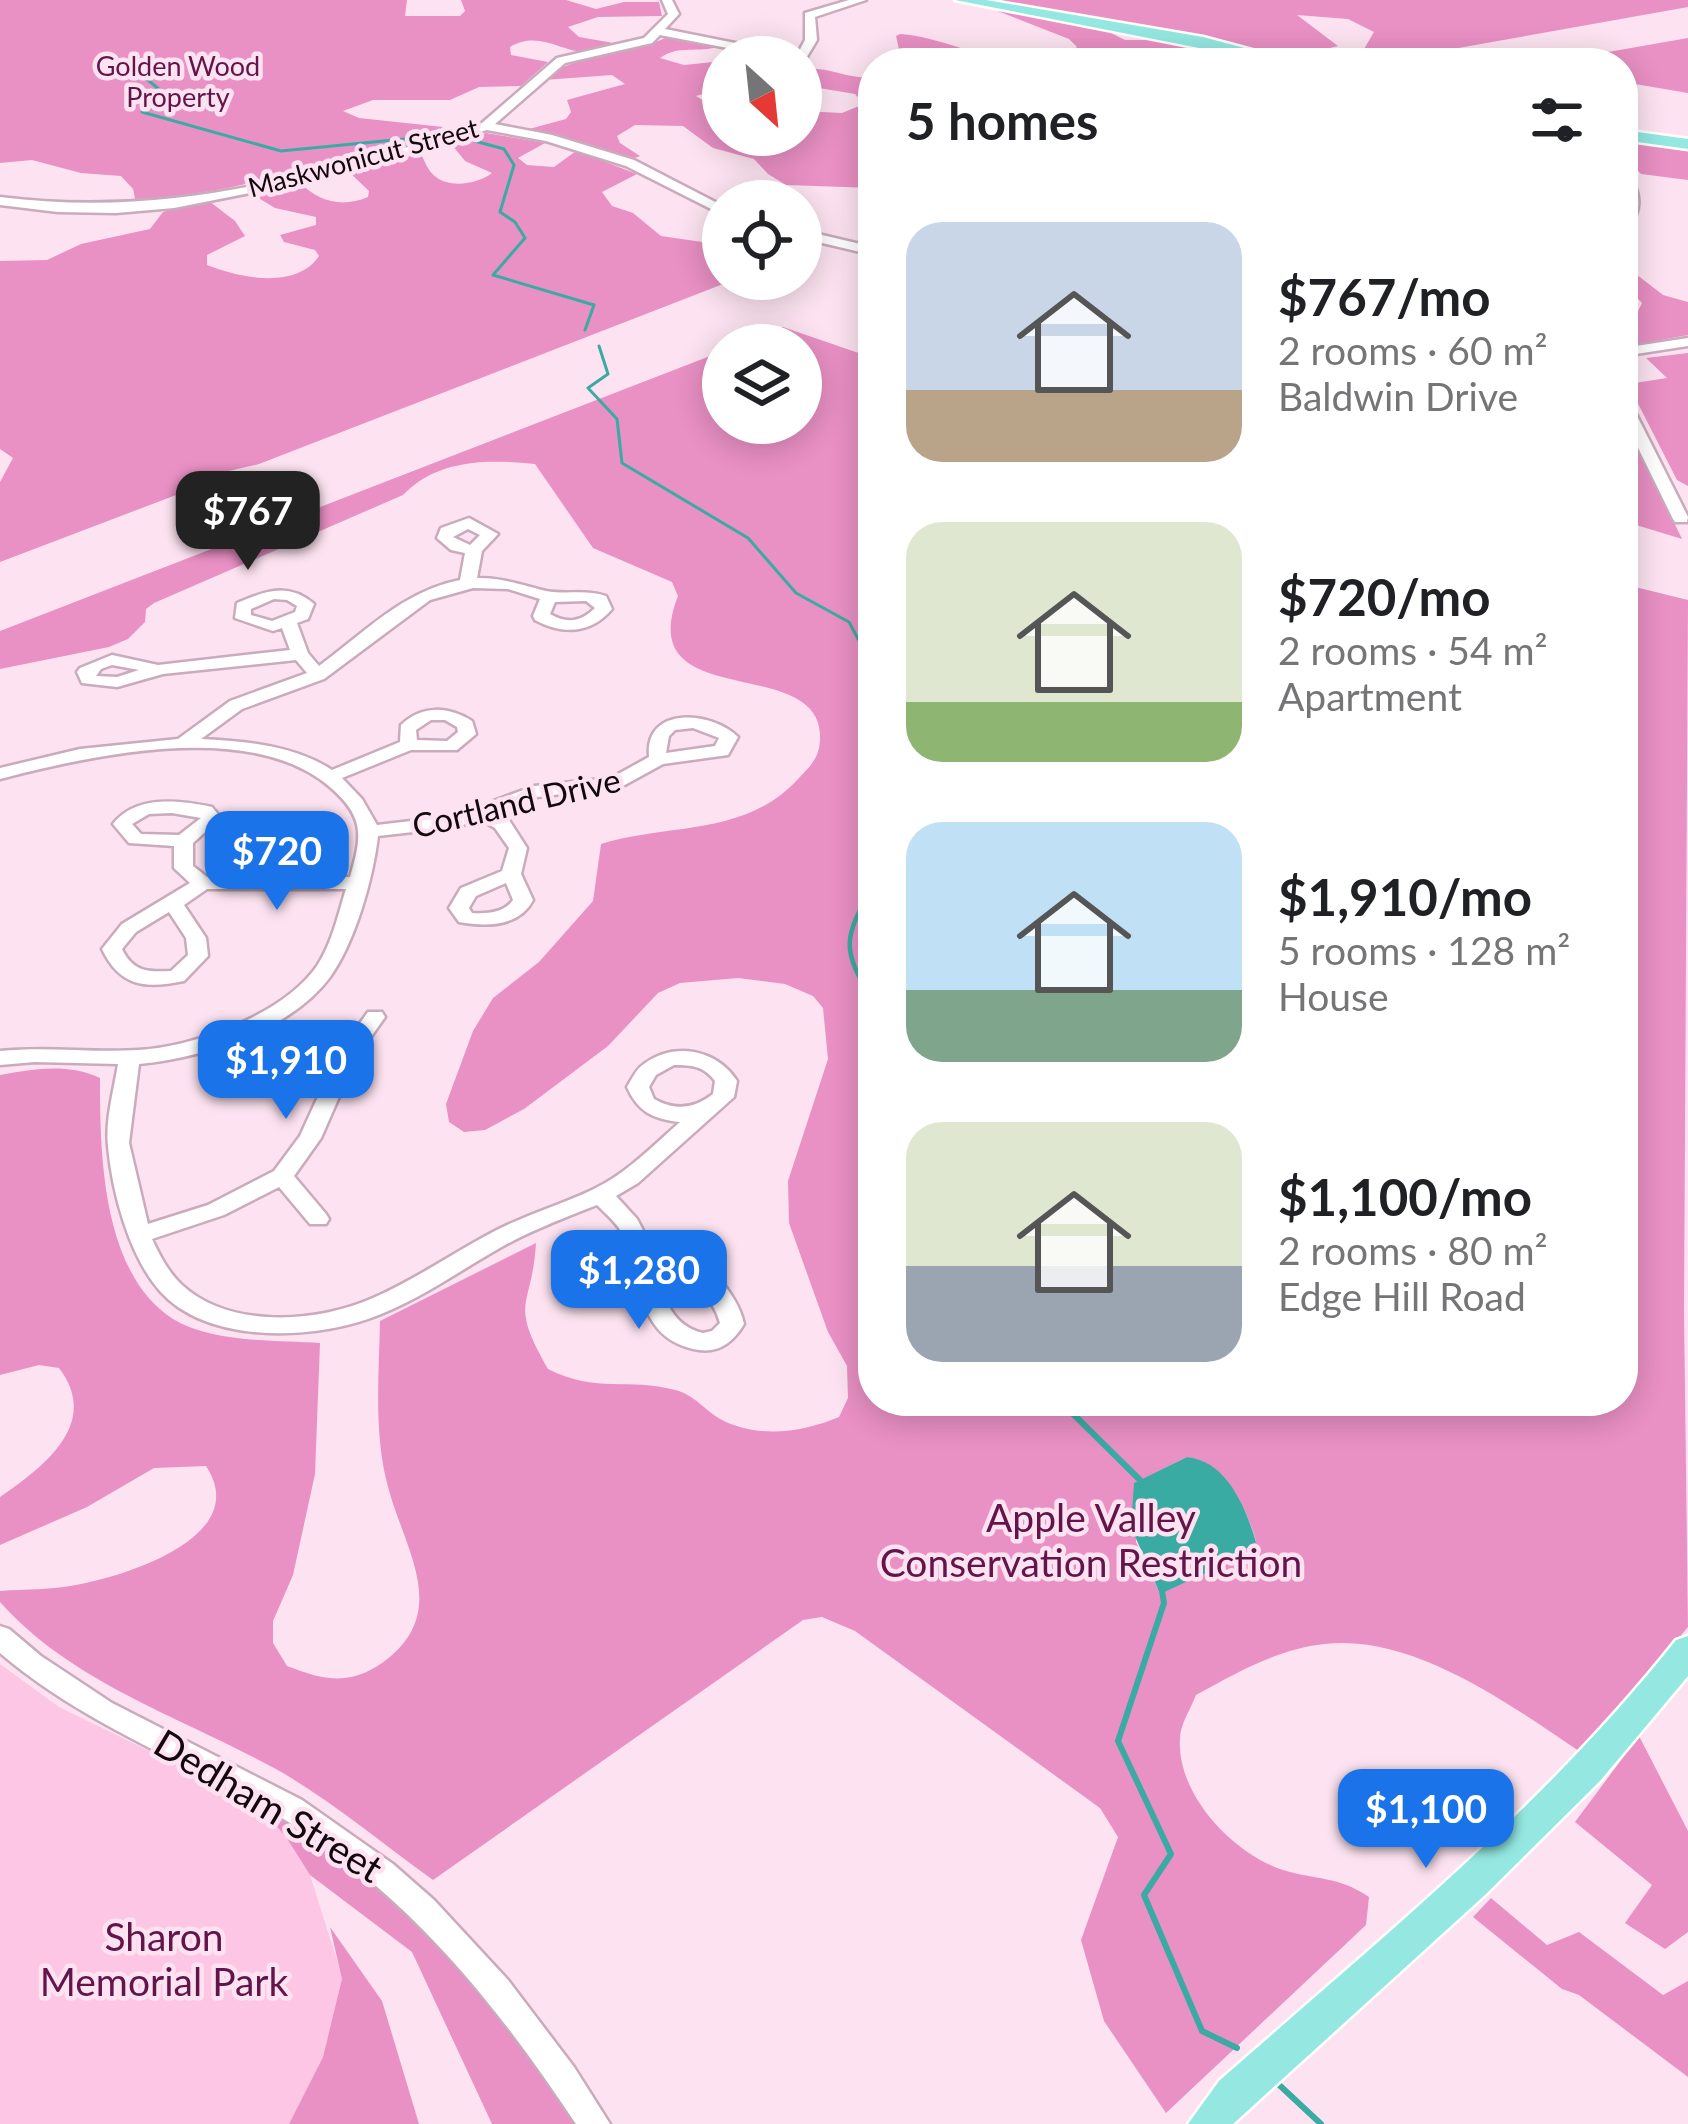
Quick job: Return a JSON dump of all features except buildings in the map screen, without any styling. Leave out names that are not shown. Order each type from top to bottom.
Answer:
[{"type":"main road","points":[[962,0],[1232,48]]},
{"type":"main road","points":[[1638,137],[1688,144]]},
{"type":"main road","points":[[1208,2124],[1233,2094],[1583,1779],[1641,1715],[1688,1650]]},
{"type":"street","points":[[667,0],[674,14],[662,32],[702,39]]},
{"type":"street","points":[[810,36],[806,24],[810,14],[861,0]]},
{"type":"street","name":"Maskwonicut Street","points":[[0,201],[120,208],[188,201],[428,145],[486,126],[561,60],[640,44],[662,32]]},
{"type":"street","points":[[486,126],[548,138],[630,163],[702,201]]},
{"type":"street","points":[[0,214],[26,206]]},
{"type":"street","points":[[822,239],[858,247]]},
{"type":"street","points":[[1638,350],[1688,342]]},
{"type":"street","points":[[1638,432],[1681,519]]},
{"type":"street","points":[[468,582],[474,550]]},
{"type":"street","points":[[181,745],[236,705],[318,675],[380,630],[409,601],[468,582],[516,584],[549,597]]},
{"type":"street","points":[[289,623],[299,654],[318,675]]},
{"type":"street","points":[[158,670],[299,654]]},
{"type":"street","points":[[0,774],[79,752],[181,745],[269,753],[305,762],[332,776],[362,810],[369,832],[334,958],[308,990],[272,1015],[172,1051],[129,1057],[39,1053],[0,1058]]},
{"type":"street","points":[[332,776],[409,745]]},
{"type":"street","name":"Cortland Drive","points":[[369,832],[483,814],[530,793],[615,783],[658,759]]},
{"type":"street","points":[[483,814],[502,824],[518,848],[511,874]]},
{"type":"street","points":[[183,841],[184,868],[202,883]]},
{"type":"street","points":[[174,904],[202,883],[355,883]]},
{"type":"street","points":[[139,1235],[216,1210],[282,1176],[310,1138],[346,1057],[375,1017]]},
{"type":"street","points":[[129,1057],[118,1143],[139,1235],[163,1279],[196,1306],[241,1320],[301,1323],[371,1309],[515,1229],[601,1196],[639,1170],[706,1110]]},
{"type":"street","points":[[282,1176],[317,1219]]},
{"type":"street","points":[[601,1196],[627,1221],[640,1249],[647,1292],[676,1329],[704,1342],[727,1333],[730,1314],[688,1264],[664,1247],[640,1249]]},
{"type":"street","name":"Dedham Street","points":[[0,1637],[73,1693],[291,1809],[379,1866],[482,1969],[594,2124]]},
{"type":"green space","name":"Golden Wood Property","points":[[0,0],[407,0],[405,16],[460,16],[465,11],[461,0],[566,0],[596,9],[624,2],[659,2],[662,16],[598,17],[568,27],[579,37],[625,45],[586,52],[540,41],[510,47],[511,55],[548,62],[521,86],[479,87],[450,100],[373,100],[343,111],[359,118],[443,127],[423,142],[228,188],[136,203],[133,189],[121,176],[81,173],[32,160],[0,163]]},
{"type":"green space","points":[[979,0],[1688,0],[1688,7],[1458,48],[1365,48],[1374,32],[1348,19],[1297,15],[1338,46],[1250,48]]},
{"type":"green space","points":[[995,10],[1099,27],[1125,40],[1166,40],[1205,48],[1075,48],[1069,39]]},
{"type":"green space","points":[[669,36],[702,43],[702,49],[674,51],[660,58],[684,65],[702,63],[702,94],[696,96],[702,100],[702,140],[683,126],[635,125],[617,136],[640,156],[632,159],[529,129],[566,119],[571,112],[567,100],[625,84],[612,75],[544,80],[573,63]]},
{"type":"green space","points":[[896,36],[922,37],[961,48],[899,48]]},
{"type":"green space","points":[[1688,38],[1688,93],[1638,85],[1638,48],[1631,48]]},
{"type":"green space","points":[[822,70],[858,76],[858,97],[822,88]]},
{"type":"green space","points":[[858,106],[858,187],[822,186],[822,180],[778,180],[754,159],[743,156],[822,156],[822,112],[842,113]]},
{"type":"green space","points":[[486,133],[545,143],[518,158],[527,165],[554,167],[576,151],[637,174],[602,192],[612,206],[633,213],[661,236],[702,242],[702,292],[259,464],[224,472],[205,484],[0,562],[0,482],[13,458],[0,449],[0,261],[47,260],[81,244],[150,229],[163,212],[209,201],[235,221],[245,236],[207,255],[207,265],[251,277],[296,274],[319,256],[315,250],[284,242],[280,235],[316,225],[316,217],[275,208],[252,194],[299,182],[331,201],[358,200],[368,197],[369,191],[348,171],[420,153],[430,172],[442,181],[473,182],[492,173],[465,161],[452,145]]},
{"type":"green space","points":[[1638,143],[1688,148],[1688,180],[1641,174]]},
{"type":"green space","points":[[1638,276],[1663,295],[1688,302],[1688,335],[1638,344],[1642,303]]},
{"type":"green space","name":"Apple Valley Conservation Restriction","points":[[822,340],[858,353],[858,1416],[1638,1416],[1638,588],[1688,600],[1684,1311],[1688,1627],[1582,1753],[1460,1677],[1392,1650],[1358,1644],[1290,1651],[1196,1695],[1180,1733],[1181,1759],[1187,1780],[1211,1819],[1264,1862],[1337,1882],[1369,1897],[1366,1925],[1166,2113],[1104,2021],[1081,1940],[1118,1837],[1100,1808],[855,1631],[822,1617],[803,1620],[433,1880],[295,1780],[94,1677],[60,1655],[0,1602],[0,1591],[76,1585],[124,1573],[177,1549],[212,1513],[216,1491],[206,1466],[154,1468],[87,1507],[0,1545],[0,1497],[50,1457],[71,1425],[74,1407],[59,1368],[39,1365],[0,1375],[0,1075],[63,1069],[100,1078],[104,1174],[118,1242],[149,1298],[173,1319],[225,1336],[320,1343],[315,1474],[293,1575],[273,1621],[273,1643],[287,1666],[312,1675],[347,1678],[370,1670],[404,1643],[416,1622],[419,1600],[380,1440],[380,1321],[536,1243],[526,1316],[548,1369],[582,1381],[675,1390],[722,1420],[751,1430],[796,1430],[839,1417],[848,1398],[847,1366],[828,1332],[789,1223],[788,1181],[828,1059],[823,1008],[813,996],[785,984],[738,978],[680,983],[658,993],[608,1046],[524,1109],[485,1130],[464,1132],[449,1122],[446,1104],[473,1031],[493,998],[539,962],[593,901],[601,844],[730,820],[777,798],[818,752],[813,713],[793,697],[704,671],[681,657],[671,633],[678,596],[672,582],[593,548],[535,464],[464,464],[431,474],[403,495],[154,603],[146,609],[145,622],[128,639],[109,647],[0,669],[0,631],[702,359],[702,444],[822,444]],"holes":[[[1187,1457],[1213,1467],[1223,1477],[1256,1541],[1160,1594],[1136,1542],[1135,1483]]]},
{"type":"green space","points":[[1688,353],[1688,486],[1677,480],[1638,404],[1638,382],[1667,378],[1646,358]]},
{"type":"green space","points":[[1638,448],[1682,539],[1638,526]]},
{"type":"green space","name":"Sharon Memorial Park","points":[[0,1664],[59,1707],[256,1803],[286,1837],[310,1875],[343,1979],[323,2057],[289,2124],[0,2124]]},
{"type":"green space","points":[[1639,1736],[1688,1831],[1688,1932],[1665,1949],[1625,1923],[1652,1885],[1575,1822]]},
{"type":"green space","points":[[256,1803],[359,1860],[429,1917],[587,2124],[492,2124],[412,1952],[310,1875],[286,1837]]},
{"type":"green space","points":[[1491,1898],[1547,1945],[1579,1932],[1663,1995],[1688,1981],[1688,2077],[1579,1995],[1562,1989],[1473,1917]]},
{"type":"green space","points":[[330,1927],[382,2001],[419,2124],[289,2124],[323,2057],[342,1979]]},
{"type":"shaded area","points":[[1187,1457],[1213,1467],[1233,1488],[1256,1542],[1214,1569],[1160,1594],[1131,1527],[1134,1483]]},
{"type":"waterway","points":[[143,76],[171,99],[142,112],[281,151],[435,136]]},
{"type":"waterway","points":[[471,140],[504,149],[514,165],[500,212],[515,222],[525,238],[493,275],[594,305],[585,330]]},
{"type":"waterway","points":[[599,346],[608,374],[588,388],[617,419],[622,463],[748,538],[796,593],[849,622],[858,639]]},
{"type":"waterway","points":[[858,914],[850,943],[858,973]]},
{"type":"waterway","points":[[1075,1416],[1142,1482]]},
{"type":"waterway","points":[[1162,1591],[1164,1603],[1118,1741],[1171,1854],[1144,1895],[1202,2031],[1237,2048]]},
{"type":"waterway","points":[[1275,2081],[1321,2124]]}]
